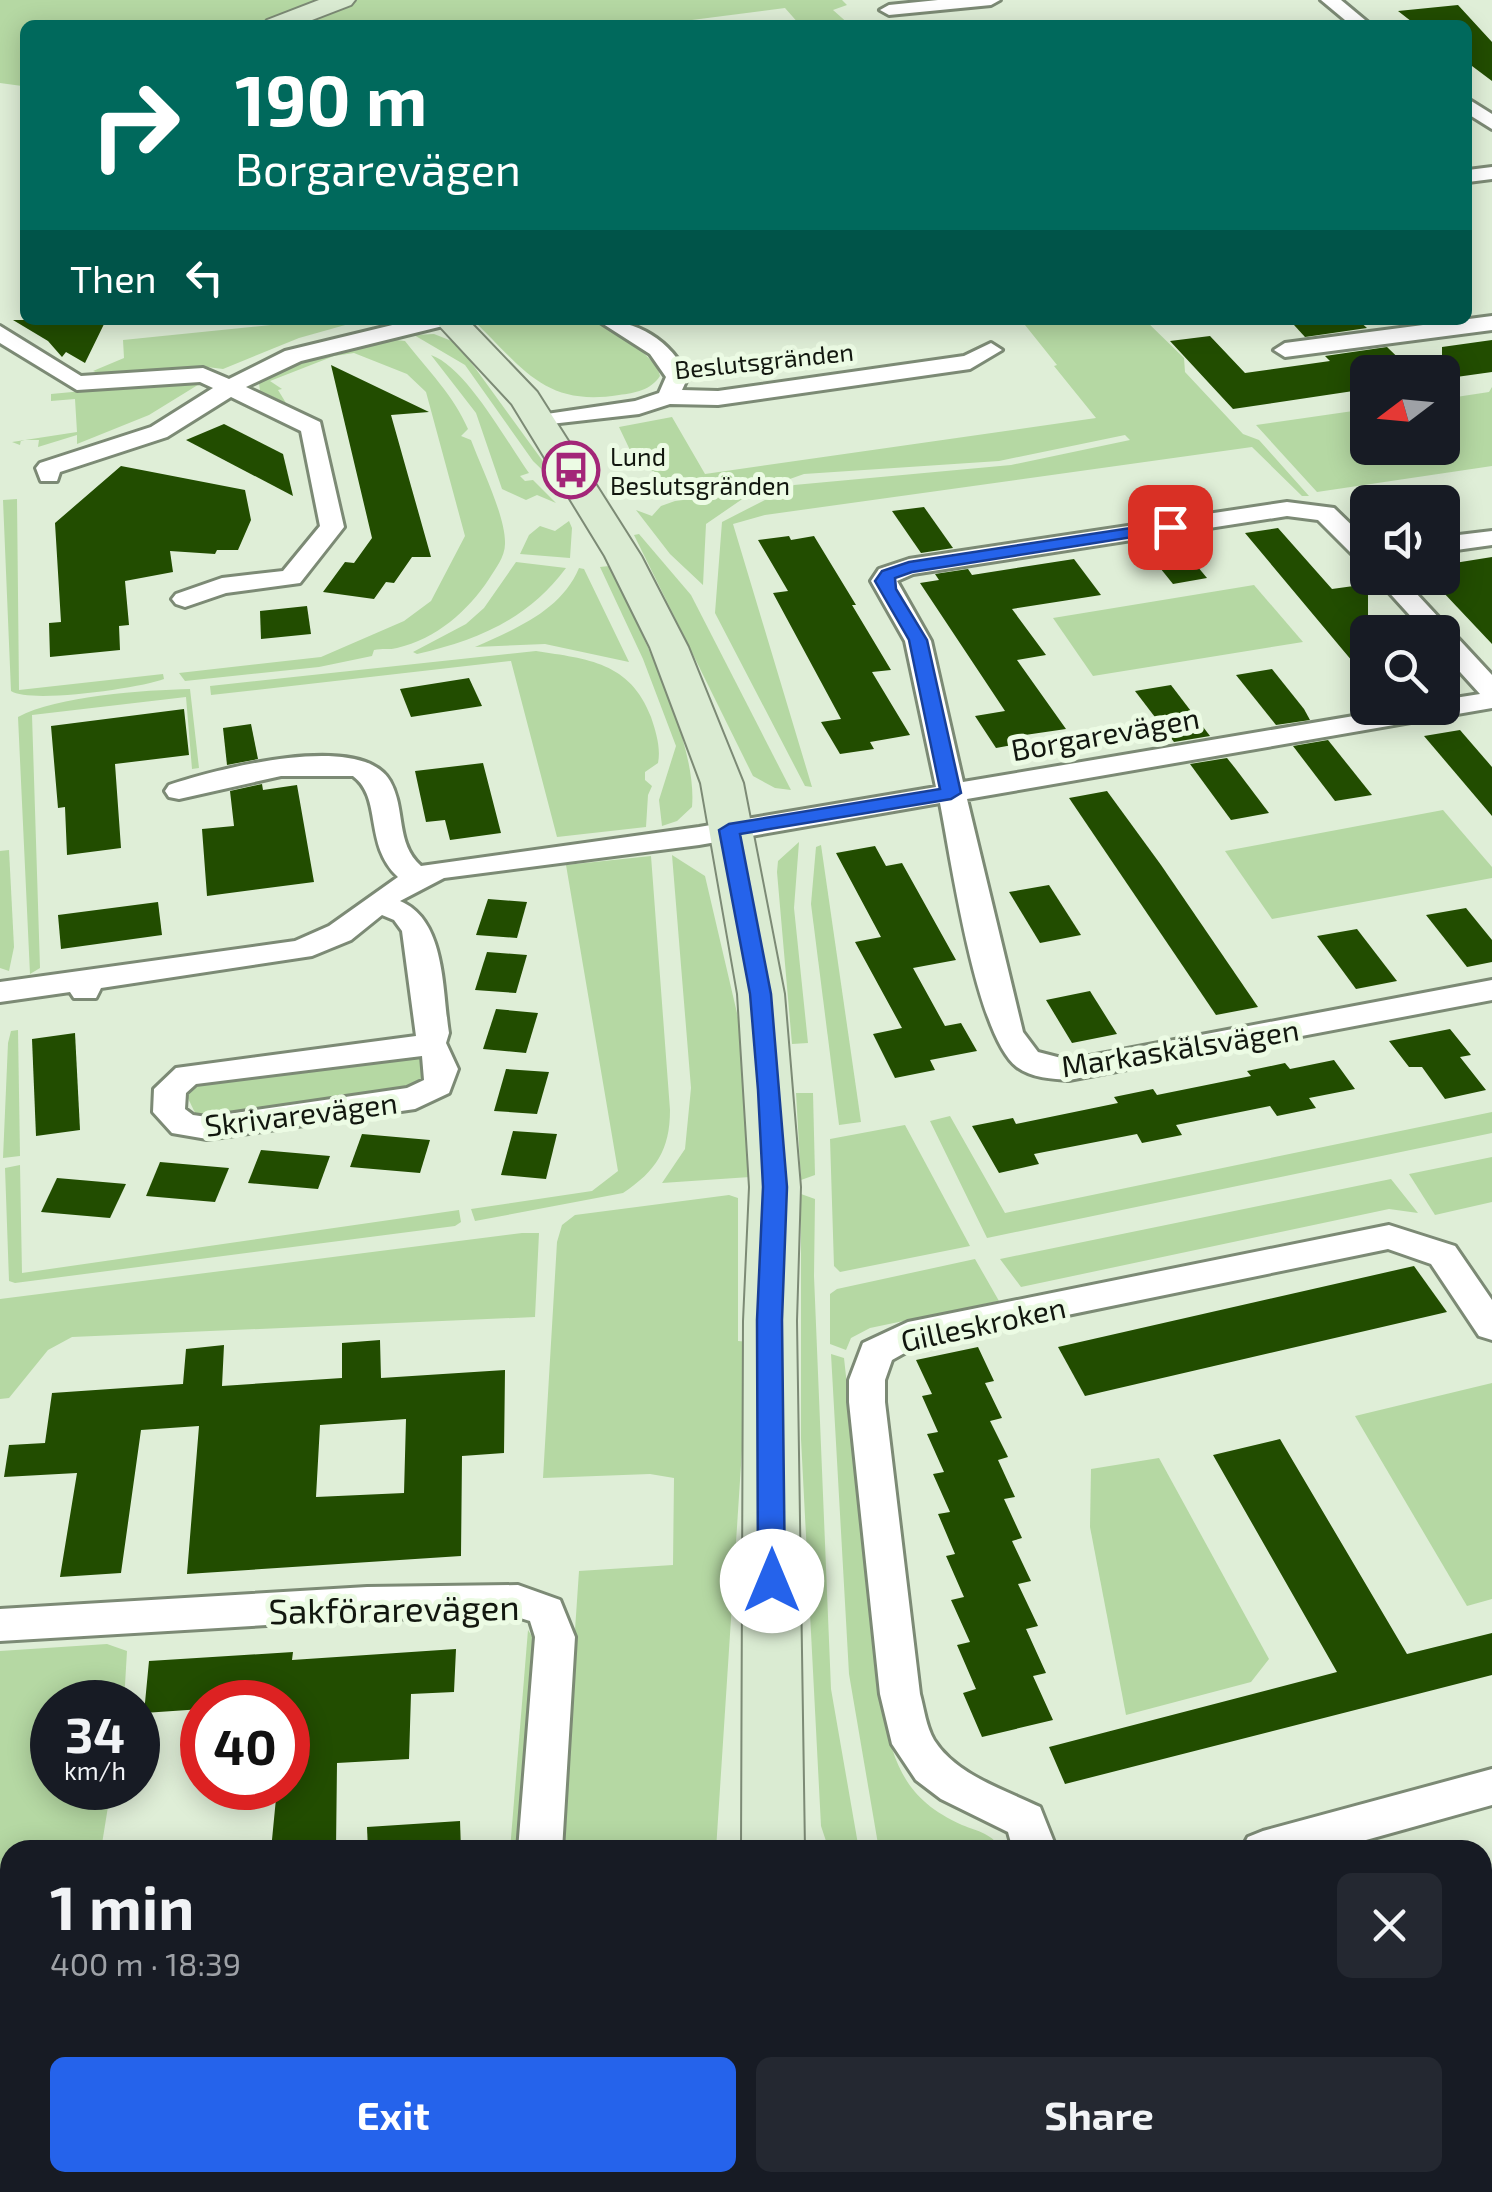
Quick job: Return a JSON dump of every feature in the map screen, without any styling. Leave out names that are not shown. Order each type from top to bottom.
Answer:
[{"type":"street","points":[[289,20],[342,0]]},
{"type":"street","points":[[889,10],[991,0]]},
{"type":"street","points":[[1330,0],[1356,20]]},
{"type":"street","points":[[1472,108],[1492,124]]},
{"type":"street","points":[[1286,350],[1492,323]]},
{"type":"street","points":[[49,476],[48,468],[159,432],[256,372],[308,352],[419,325]]},
{"type":"street","points":[[455,325],[525,398],[624,556],[669,647],[714,758],[760,994],[775,1187],[770,1320],[773,1840]]},
{"type":"street","points":[[617,325],[647,342],[669,362],[677,377],[668,398]]},
{"type":"street","points":[[0,333],[77,383],[195,374],[312,427],[332,527],[290,578],[222,586],[185,599]]},
{"type":"street","name":"Beslutsgränden","points":[[541,422],[639,407],[668,398],[718,398],[970,362],[992,350]]},
{"type":"street","points":[[951,793],[918,640],[887,589],[884,581],[888,574],[927,564],[1287,509],[1325,513],[1350,538]]},
{"type":"street","points":[[1460,543],[1492,538]]},
{"type":"street","points":[[1404,595],[1423,615]]},
{"type":"street","points":[[1460,655],[1492,691]]},
{"type":"street","name":"Borgarevägen","points":[[729,830],[1492,700]]},
{"type":"street","points":[[179,791],[209,779],[323,764],[359,767],[377,782],[393,857],[415,878]]},
{"type":"street","name":"Markaskälsvägen","points":[[951,793],[1008,1033],[1027,1060],[1046,1068],[1069,1070],[1492,990]]},
{"type":"street","points":[[0,992],[86,985],[301,949],[340,932],[415,878],[455,866],[729,830]]},
{"type":"street","name":"Skrivarevägen","points":[[378,903],[405,914],[417,930],[433,1032],[429,1045]]},
{"type":"street","name":"Skrivarevägen","points":[[429,1045],[440,1057],[442,1078],[438,1086],[415,1098],[207,1128],[184,1125],[169,1112],[170,1089],[187,1075],[429,1045]]},
{"type":"street","name":"Gilleskroken","points":[[1033,1840],[1026,1820],[956,1786],[931,1767],[913,1744],[900,1694],[867,1402],[867,1380],[876,1352],[908,1336],[1389,1237],[1443,1254],[1492,1327]]},
{"type":"street","name":"Sakförarevägen","points":[[0,1624],[367,1604],[518,1601],[533,1605],[546,1611],[556,1637],[541,1840]]},
{"type":"street","points":[[1300,1840],[1492,1787]]},
{"type":"green space","points":[[0,0],[320,0],[267,20],[20,20],[20,86],[0,83]]},
{"type":"green space","points":[[357,0],[842,0],[847,5],[833,10],[844,20],[796,20],[785,8],[692,20],[301,20]]},
{"type":"green space","points":[[271,325],[345,325],[299,338],[223,369],[199,366],[101,374],[93,371],[124,358],[123,340]]},
{"type":"green space","points":[[478,325],[599,325],[641,351],[660,376],[647,388],[593,397],[553,389],[521,368]]},
{"type":"green space","points":[[1025,325],[1150,325],[1184,358],[1185,372],[1243,434],[1259,440],[1309,496],[1302,496],[1252,447],[765,515],[733,524],[812,787],[805,786],[715,613],[722,522],[794,485],[1011,465],[1130,440],[1125,435],[999,461],[804,474],[787,480],[667,493],[654,471],[630,468],[629,448],[619,427],[672,417],[705,474],[1096,418],[1054,366],[1057,365]]},
{"type":"green space","points":[[434,334],[457,343],[566,493],[533,461],[465,365],[414,335]]},
{"type":"green space","points":[[405,341],[431,372],[468,429],[461,436],[471,440],[504,533],[505,549],[497,567],[461,613],[438,631],[411,644],[374,650],[372,656],[319,667],[185,681],[179,673],[321,657],[404,621],[431,601],[465,536],[426,392],[407,374],[354,353],[334,356],[270,381],[282,389],[278,390],[286,403],[260,391],[259,383],[304,362]]},
{"type":"green space","points":[[431,355],[444,362],[471,389],[529,473],[520,476],[525,481],[533,480],[556,503],[537,495],[526,500],[502,489],[476,413]]},
{"type":"green space","points":[[201,383],[149,415],[77,444],[77,435],[38,447],[39,440],[25,440],[77,432],[75,399],[51,401],[51,394]]},
{"type":"green space","points":[[1492,387],[1492,466],[1317,492],[1256,425],[1350,411],[1350,465],[1460,465],[1460,396],[1489,392]]},
{"type":"green space","points":[[754,491],[706,524],[703,585],[670,554],[636,510],[652,516],[661,506],[675,501]]},
{"type":"green space","points":[[17,499],[19,690],[163,674],[164,679],[62,695],[22,695],[11,691],[3,500]]},
{"type":"green space","points":[[569,521],[570,558],[520,554],[529,535],[540,526],[555,531]]},
{"type":"green space","points":[[639,534],[691,595],[791,790],[775,788],[753,776],[634,535]]},
{"type":"green space","points":[[516,562],[566,568],[535,601],[500,625],[461,642],[413,652],[466,624],[484,608]]},
{"type":"green space","points":[[609,566],[664,684],[686,750],[692,807],[677,821],[662,826],[659,800],[676,746],[643,659],[600,567]]},
{"type":"green space","points":[[579,568],[584,569],[629,662],[545,644],[475,647],[549,607]]},
{"type":"green space","points":[[1254,585],[1303,642],[1093,676],[1053,618]]},
{"type":"green space","points":[[536,651],[605,666],[619,674],[642,699],[653,723],[659,752],[658,763],[645,772],[645,780],[652,786],[646,827],[557,837],[511,661],[211,695],[210,686]]},
{"type":"green space","points":[[190,689],[199,768],[192,769],[186,697],[32,715],[40,968],[30,974],[18,717],[77,699]]},
{"type":"green space","points":[[1443,810],[1492,867],[1492,878],[1272,919],[1225,851]]},
{"type":"green space","points":[[799,842],[794,908],[808,1043],[792,1044],[777,872],[778,861]]},
{"type":"green space","points":[[821,845],[861,1122],[839,1125],[811,904],[816,847]]},
{"type":"green space","points":[[9,850],[14,947],[9,971],[0,968],[0,851]]},
{"type":"green space","points":[[672,855],[705,876],[744,1043],[750,1177],[662,1183],[685,1149],[691,1088]]},
{"type":"green space","points":[[651,856],[670,1110],[664,1148],[652,1168],[623,1193],[475,1221],[471,1209],[592,1191],[618,1171],[566,865]]},
{"type":"green space","points":[[18,1030],[20,1156],[3,1158],[8,1043],[11,1031]]},
{"type":"green space","points":[[412,1055],[422,1060],[424,1077],[408,1091],[206,1118],[196,1115],[186,1094],[204,1080]]},
{"type":"green space","points":[[796,1093],[813,1093],[815,1175],[801,1180]]},
{"type":"green space","points":[[1492,1112],[1492,1133],[987,1238],[930,1121],[950,1116],[1005,1213]]},
{"type":"green space","points":[[905,1125],[970,1246],[840,1272],[834,1266],[830,1139]]},
{"type":"green space","points":[[1492,1157],[1492,1202],[1435,1215],[1409,1174]]},
{"type":"green space","points":[[20,1165],[22,1273],[459,1210],[461,1222],[455,1226],[15,1283],[9,1281],[5,1168]]},
{"type":"green space","points":[[1391,1179],[1418,1213],[1389,1209],[1021,1287],[1000,1259]]},
{"type":"green space","points":[[801,1194],[815,1199],[814,1276],[831,1689],[857,1840],[826,1840],[821,1826],[801,1439]]},
{"type":"green space","points":[[729,1195],[738,1198],[738,1341],[749,1342],[717,1840],[563,1840],[579,1571],[673,1565],[674,1478],[650,1474],[543,1478],[557,1242],[562,1225],[575,1215]]},
{"type":"green space","points":[[539,1233],[535,1317],[72,1337],[48,1350],[9,1398],[0,1399],[0,1299]]},
{"type":"green space","points":[[975,1259],[999,1301],[870,1328],[851,1338],[846,1350],[830,1344],[830,1294],[837,1289]]},
{"type":"green space","points":[[831,1354],[844,1358],[883,1713],[893,1750],[906,1780],[928,1805],[993,1840],[877,1840],[849,1674]]},
{"type":"green space","points":[[1492,1383],[1492,1599],[1467,1606],[1355,1416]]},
{"type":"green space","points":[[1159,1458],[1269,1659],[1251,1682],[1126,1715],[1090,1527],[1091,1469]]},
{"type":"green space","points":[[528,1630],[533,1638],[518,1840],[511,1840]]},
{"type":"green space","points":[[107,1644],[127,1651],[125,1680],[30,1680],[30,1810],[107,1810],[103,1840],[0,1840],[0,1651]]},
{"type":"building","points":[[1458,5],[1472,20],[1410,20],[1398,11]]},
{"type":"building","points":[[1472,20],[1492,42],[1492,81],[1472,66]]},
{"type":"building","points":[[21,325],[104,325],[85,363],[66,352],[62,357],[48,341]]},
{"type":"building","points":[[1294,325],[1367,328],[1305,337]]},
{"type":"building","points":[[1210,336],[1245,373],[1330,361],[1325,356],[1387,347],[1395,355],[1350,355],[1350,391],[1233,409],[1170,341]]},
{"type":"building","points":[[1492,340],[1492,372],[1460,376],[1460,355],[1442,355],[1442,347]]},
{"type":"building","points":[[331,365],[429,412],[391,415],[431,557],[412,557],[394,583],[386,582],[374,599],[323,592],[345,562],[354,563],[372,538]]},
{"type":"building","points":[[224,424],[283,454],[293,496],[186,440]]},
{"type":"building","points":[[121,466],[245,490],[251,520],[238,550],[217,550],[215,554],[170,551],[173,572],[125,581],[129,625],[119,626],[120,650],[50,657],[49,623],[61,622],[55,523]]},
{"type":"building","points":[[924,507],[953,548],[921,553],[892,511]]},
{"type":"building","points":[[1278,528],[1332,589],[1350,586],[1350,595],[1368,595],[1368,615],[1350,615],[1350,658],[1245,533]]},
{"type":"building","points":[[789,536],[791,540],[814,536],[856,605],[852,605],[891,670],[872,672],[910,735],[870,742],[874,749],[840,754],[821,722],[841,719],[773,593],[788,591],[758,540]]},
{"type":"building","points":[[1178,543],[1207,578],[1173,584],[1144,548]]},
{"type":"building","points":[[1492,557],[1492,644],[1446,595],[1460,595],[1460,562]]},
{"type":"building","points":[[1074,559],[1101,595],[1012,609],[1046,655],[1017,660],[1066,729],[1025,735],[1030,742],[996,748],[975,716],[1005,711],[920,583],[939,580],[935,574],[968,569],[972,575]]},
{"type":"building","points":[[307,606],[311,634],[261,639],[260,611]]},
{"type":"building","points":[[1272,669],[1310,720],[1276,725],[1236,675]]},
{"type":"building","points":[[469,678],[482,706],[411,717],[400,689]]},
{"type":"building","points":[[1171,685],[1210,736],[1174,742],[1135,691]]},
{"type":"building","points":[[184,709],[189,755],[115,764],[121,848],[67,855],[65,807],[58,808],[51,726]]},
{"type":"building","points":[[251,724],[258,759],[227,765],[223,728]]},
{"type":"building","points":[[1460,730],[1492,767],[1492,816],[1424,736]]},
{"type":"building","points":[[1328,740],[1372,795],[1335,801],[1293,746]]},
{"type":"building","points":[[1227,758],[1269,813],[1231,820],[1190,764]]},
{"type":"building","points":[[483,763],[501,833],[450,840],[445,820],[426,822],[415,771]]},
{"type":"building","points":[[262,784],[263,790],[297,785],[314,882],[207,896],[202,829],[234,826],[230,791]]},
{"type":"building","points":[[1107,791],[1258,1007],[1216,1015],[1069,798]]},
{"type":"building","points":[[875,846],[886,866],[902,863],[956,960],[913,968],[945,1026],[961,1023],[977,1051],[930,1060],[935,1070],[895,1078],[873,1034],[902,1028],[855,942],[881,937],[836,853]]},
{"type":"building","points":[[1049,885],[1081,935],[1040,943],[1009,892]]},
{"type":"building","points":[[488,899],[527,902],[517,938],[476,935]]},
{"type":"building","points":[[158,902],[162,935],[61,949],[58,915]]},
{"type":"building","points":[[1466,908],[1492,940],[1492,962],[1467,967],[1426,915]]},
{"type":"building","points":[[1357,929],[1397,981],[1356,989],[1317,936]]},
{"type":"building","points":[[487,952],[527,955],[516,993],[475,990]]},
{"type":"building","points":[[1090,991],[1117,1034],[1072,1043],[1046,1000]]},
{"type":"building","points":[[496,1009],[538,1013],[526,1053],[483,1049]]},
{"type":"building","points":[[1450,1029],[1471,1055],[1460,1057],[1486,1090],[1445,1099],[1422,1067],[1409,1067],[1389,1041]]},
{"type":"building","points":[[75,1033],[80,1130],[36,1136],[32,1039]]},
{"type":"building","points":[[1334,1060],[1355,1089],[1309,1098],[1316,1108],[1277,1116],[1270,1106],[1176,1125],[1182,1135],[1142,1143],[1137,1134],[1034,1154],[1039,1164],[999,1173],[972,1126],[1013,1118],[1016,1124],[1118,1103],[1114,1097],[1153,1089],[1157,1095],[1251,1076],[1247,1071],[1285,1063],[1290,1069]]},
{"type":"building","points":[[506,1069],[549,1072],[537,1114],[494,1111]]},
{"type":"building","points":[[513,1131],[557,1134],[546,1179],[501,1175]]},
{"type":"building","points":[[362,1134],[430,1140],[420,1173],[350,1167]]},
{"type":"building","points":[[261,1150],[330,1156],[318,1189],[248,1183]]},
{"type":"building","points":[[160,1162],[229,1168],[215,1202],[146,1196]]},
{"type":"building","points":[[57,1178],[126,1184],[110,1218],[41,1212]]},
{"type":"building","points":[[1414,1266],[1447,1312],[1085,1396],[1058,1347]]},
{"type":"building","points":[[380,1340],[381,1378],[505,1370],[504,1453],[462,1456],[461,1556],[187,1574],[199,1426],[141,1430],[121,1573],[60,1577],[77,1473],[4,1477],[9,1445],[45,1443],[52,1393],[183,1384],[186,1349],[224,1345],[222,1386],[342,1378],[342,1343]],"holes":[[[406,1419],[404,1493],[316,1497],[320,1425]]]},
{"type":"building","points":[[978,1347],[994,1381],[985,1383],[1002,1418],[990,1421],[1008,1457],[998,1460],[1015,1497],[1004,1499],[1022,1538],[1012,1541],[1031,1581],[1018,1584],[1038,1626],[1026,1629],[1046,1673],[1033,1676],[1053,1720],[982,1737],[963,1693],[976,1689],[957,1645],[970,1642],[951,1600],[964,1597],[946,1556],[955,1554],[938,1514],[950,1512],[933,1474],[944,1472],[927,1434],[938,1432],[922,1396],[932,1394],[916,1360]]},
{"type":"building","points":[[1280,1439],[1407,1654],[1492,1633],[1492,1675],[1065,1784],[1049,1747],[1337,1672],[1213,1455]]},
{"type":"building","points":[[456,1649],[454,1692],[411,1694],[409,1759],[337,1763],[336,1840],[272,1840],[275,1810],[310,1810],[310,1680],[180,1680],[180,1711],[160,1712],[160,1680],[147,1680],[149,1661],[293,1652],[292,1660]]},
{"type":"building","points":[[460,1821],[461,1840],[368,1840],[367,1827]]},
{"type":"place","name":"Lund Beslutsgränden","points":[[571,470]]},
{"type":"route","points":[[772,1581],[770,1320],[775,1187],[770,1090],[760,994],[729,830],[951,793],[918,640],[887,589],[884,581],[888,574],[909,567],[1170,527]]}]
